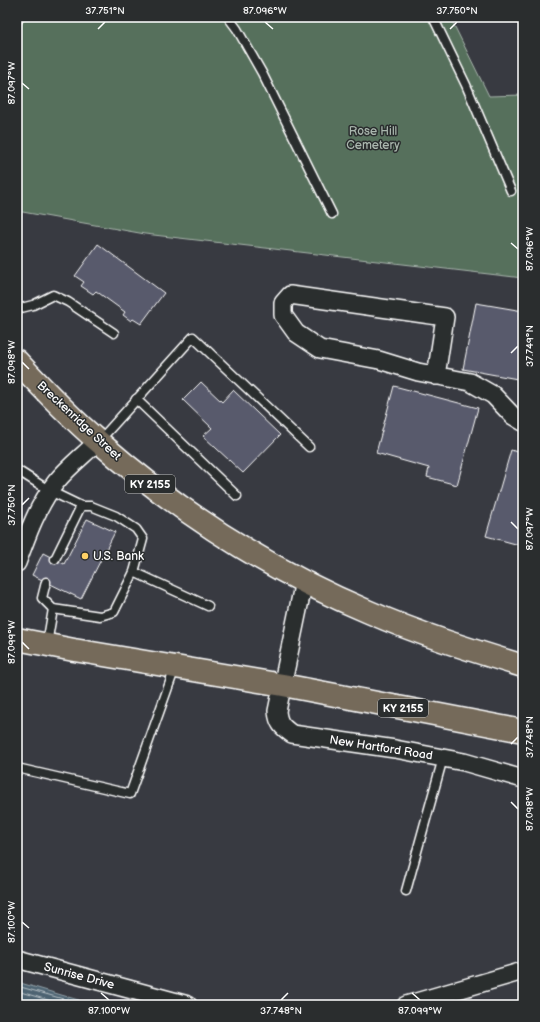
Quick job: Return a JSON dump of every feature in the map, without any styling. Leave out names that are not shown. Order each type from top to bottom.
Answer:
[{"type":"main road","name":"Breckenridge Street","points":[[17,361],[55,401],[98,441],[140,476],[202,521],[266,561],[304,581]]},
{"type":"main road","name":"KY 2155","points":[[304,581],[368,612],[437,639],[523,666]]},
{"type":"main road","name":"KY 2155","points":[[17,638],[47,645],[283,685],[523,731]]},
{"type":"street","points":[[436,376],[445,317],[290,295],[283,304],[283,315],[296,333],[320,349],[379,360],[418,372],[436,376],[470,382],[493,395],[514,416],[523,422]]},
{"type":"street","points":[[17,563],[41,504],[50,490],[57,481],[98,441]]},
{"type":"street","points":[[283,685],[304,581]]},
{"type":"street","name":"New Hartford Road","points":[[283,685],[277,711],[278,719],[282,727],[292,734],[395,749],[464,762],[523,779]]},
{"type":"street","name":"Sunrise Drive","points":[[17,959],[188,1005]]},
{"type":"street","points":[[406,1005],[523,971]]},
{"type":"lane","points":[[17,22],[20,17]]},
{"type":"lane","points":[[228,17],[237,29],[262,73],[332,214]]},
{"type":"lane","points":[[433,17],[466,85],[511,191]]},
{"type":"lane","points":[[17,309],[33,305],[53,295],[68,302],[114,334]]},
{"type":"lane","points":[[98,441],[193,337],[309,447]]},
{"type":"lane","points":[[136,399],[237,496]]},
{"type":"lane","points":[[17,470],[50,490],[81,506],[91,506],[116,516],[136,529],[143,539],[134,572],[114,612],[100,616],[53,609],[42,598],[46,582]]},
{"type":"lane","points":[[54,559],[81,506]]},
{"type":"lane","points":[[134,572],[208,606]]},
{"type":"lane","points":[[47,645],[53,609]]},
{"type":"lane","points":[[17,768],[130,794],[175,667]]},
{"type":"lane","points":[[406,891],[443,758]]},
{"type":"green space","name":"Rose Hill Cemetery","points":[[17,17],[450,17],[489,96],[523,95],[523,278],[145,234],[17,211]]},
{"type":"water","points":[[17,982],[79,1000],[85,1005],[17,1005]]},
{"type":"building","points":[[98,244],[164,293],[141,324],[133,319],[131,321],[123,315],[125,312],[96,291],[93,294],[81,286],[84,282],[75,276]]},
{"type":"building","points":[[476,303],[523,311],[523,380],[463,369]]},
{"type":"building","points":[[201,382],[222,402],[233,390],[280,435],[243,473],[203,436],[212,428],[183,400]]},
{"type":"building","points":[[394,386],[478,408],[457,485],[427,477],[429,468],[376,453]]},
{"type":"building","points":[[511,450],[523,454],[523,546],[486,536]]},
{"type":"building","name":"U.S. Bank","points":[[87,519],[115,532],[81,599],[32,575],[43,553],[64,564]]},
{"type":"place","name":"U.S. Bank","points":[[85,556]]}]
